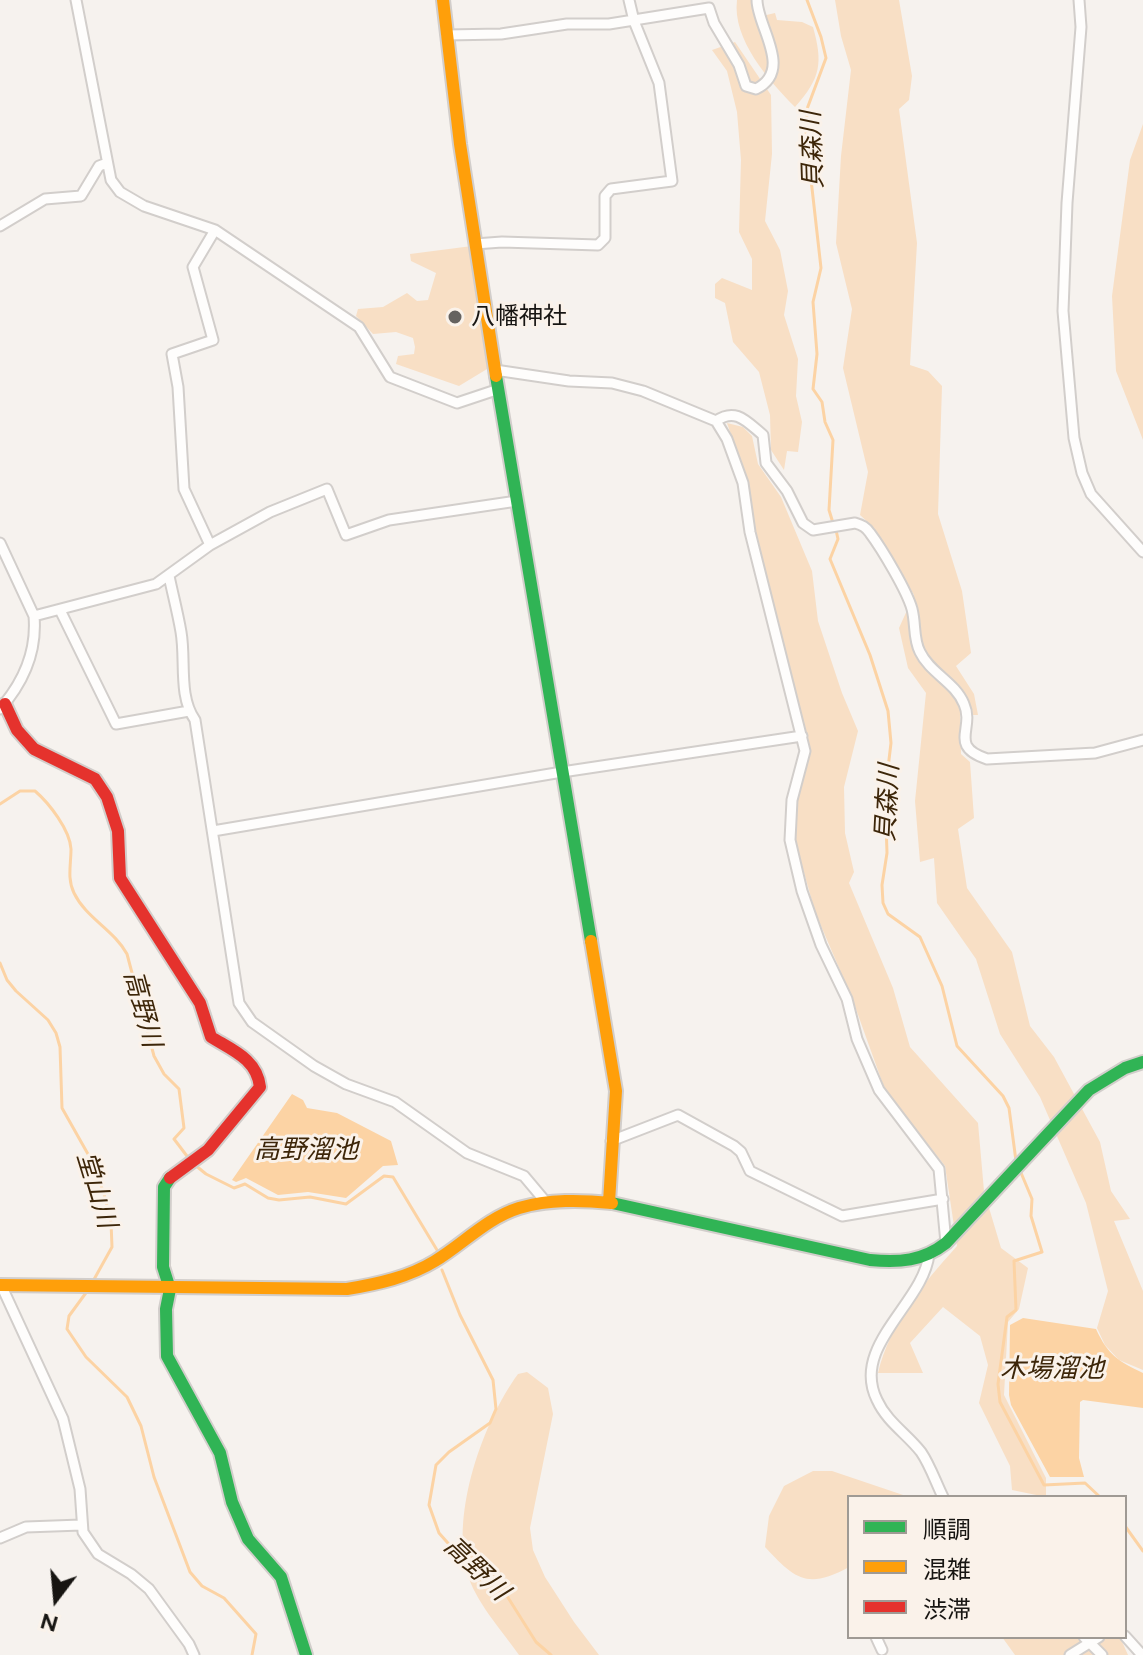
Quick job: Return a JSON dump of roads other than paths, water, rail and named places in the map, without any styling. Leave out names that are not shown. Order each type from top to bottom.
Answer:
[{"type":"street","points":[[76,0],[107,163],[111,180],[120,192],[144,206],[215,230],[359,327],[390,377],[457,403],[499,389]]},
{"type":"street","points":[[443,0],[475,244],[616,1091],[609,1202]]},
{"type":"street","points":[[475,244],[598,245],[605,238],[605,196],[611,189],[672,181],[659,83],[634,21],[629,0]]},
{"type":"street","points":[[446,35],[501,34],[567,24],[634,21],[709,8],[714,23],[739,65],[746,86],[756,89],[766,81],[773,61],[769,39],[757,13],[757,0]]},
{"type":"street","points":[[1079,0],[1081,27],[1067,203],[1063,311],[1074,438],[1082,473],[1091,494],[1143,552]]},
{"type":"street","points":[[0,226],[45,199],[81,196],[87,191],[95,171],[107,163]]},
{"type":"street","points":[[210,545],[184,489],[178,387],[172,354],[213,340],[193,267],[215,230]]},
{"type":"street","points":[[495,370],[569,381],[612,383],[643,391],[716,421],[727,439],[743,483],[750,532],[805,751],[792,800],[790,840],[802,891],[821,945],[847,999],[857,1039],[879,1090],[939,1169],[946,1243]]},
{"type":"street","points":[[716,421],[726,414],[733,414],[763,435],[766,463],[787,491],[803,523],[813,530],[855,523],[869,531],[908,600],[920,653],[961,698],[967,719],[963,738],[967,749],[975,755],[987,759],[1095,753],[1143,740]]},
{"type":"street","points":[[34,616],[156,584],[210,545],[270,512],[327,489],[346,535],[389,520],[517,501]]},
{"type":"street","points":[[0,543],[34,616],[34,642],[29,662],[2,706],[34,749],[95,779],[107,797],[118,831],[120,878],[200,1003],[211,1037],[252,1063],[261,1074],[260,1087],[206,1154],[168,1178],[164,1187],[163,1267],[170,1289],[166,1309],[167,1356],[220,1453],[232,1502],[248,1539],[281,1577],[306,1655]]},
{"type":"street","points":[[169,576],[182,633],[182,663],[189,711],[195,720],[239,1003],[252,1022],[314,1066],[346,1084],[395,1102],[467,1153],[524,1176],[545,1201]]},
{"type":"street","points":[[60,610],[116,724],[189,711]]},
{"type":"street","points":[[213,831],[562,772],[802,736]]},
{"type":"street","points":[[194,1655],[149,1589],[98,1554],[89,1544],[81,1525],[80,1489],[63,1419],[0,1285],[334,1291],[377,1285],[437,1260],[488,1221],[545,1201],[585,1199],[870,1260],[897,1263],[929,1254],[946,1243],[1067,1112],[1099,1083],[1143,1062]]},
{"type":"street","points":[[611,1141],[678,1115],[734,1146],[741,1152],[750,1171],[842,1216],[943,1199]]},
{"type":"street","points":[[929,1254],[924,1272],[877,1352],[871,1376],[876,1400],[922,1453],[942,1495]]},
{"type":"street","points":[[0,1538],[26,1527],[81,1525]]},
{"type":"street","points":[[1127,1638],[1142,1655]]},
{"type":"street","points":[[877,1639],[882,1650]]},
{"type":"street","points":[[1070,1655],[1091,1639],[1102,1655]]},
{"type":"water","name":"高野溜池","points":[[292,1094],[303,1100],[307,1108],[337,1113],[391,1141],[398,1165],[383,1166],[346,1198],[308,1192],[278,1195],[246,1178],[236,1182],[232,1180]]},
{"type":"water","name":"木場溜池","points":[[1023,1318],[1096,1329],[1115,1356],[1143,1373],[1143,1408],[1080,1402],[1079,1458],[1084,1477],[1050,1477],[1011,1405],[1010,1325]]},
{"type":"waterway","name":"貝森川","points":[[807,0],[826,58],[807,109],[806,135],[821,268],[813,302],[817,354],[813,389],[822,402],[825,422],[833,440],[829,510],[833,523]]},
{"type":"waterway","name":"貝森川","points":[[836,530],[838,539],[830,559],[870,655],[888,711],[891,743],[885,793],[887,853],[882,885],[883,903],[888,914],[920,937],[942,986],[957,1046],[1003,1096],[1009,1108],[1016,1161]]},
{"type":"waterway","name":"高野川","points":[[0,804],[20,791],[35,791],[63,825],[70,842],[70,877],[74,893],[127,954],[154,1056],[164,1074],[179,1089],[184,1128],[174,1139],[190,1160]]},
{"type":"waterway","name":"堂山川","points":[[0,963],[7,980],[48,1020],[56,1033],[60,1047],[62,1108],[93,1163],[104,1194],[111,1222],[112,1247],[92,1283]]},
{"type":"waterway","name":"高野川","points":[[195,1165],[234,1188],[245,1184],[268,1198],[279,1200],[310,1197],[346,1204],[384,1176],[393,1177],[437,1250]]},
{"type":"waterway","name":"貝森川","points":[[1019,1168],[1032,1199],[1031,1216],[1042,1252],[1014,1261],[1016,1310],[1007,1317],[998,1384],[1000,1402],[1044,1485],[1085,1483],[1098,1495]]},
{"type":"waterway","name":"高野川","points":[[442,1270],[460,1315],[493,1380],[496,1409],[490,1423],[436,1465],[429,1505],[439,1533],[477,1576],[507,1596],[536,1642],[551,1655]]},
{"type":"waterway","name":"堂山川","points":[[88,1290],[69,1316],[67,1329],[86,1357],[127,1397],[141,1426],[154,1477],[190,1572],[202,1586],[224,1598],[256,1634],[252,1655]]},
{"type":"waterway","name":"貝森川","points":[[1127,1529],[1143,1551]]},
{"type":"place","name":"八幡神社","points":[[455,317]]}]
